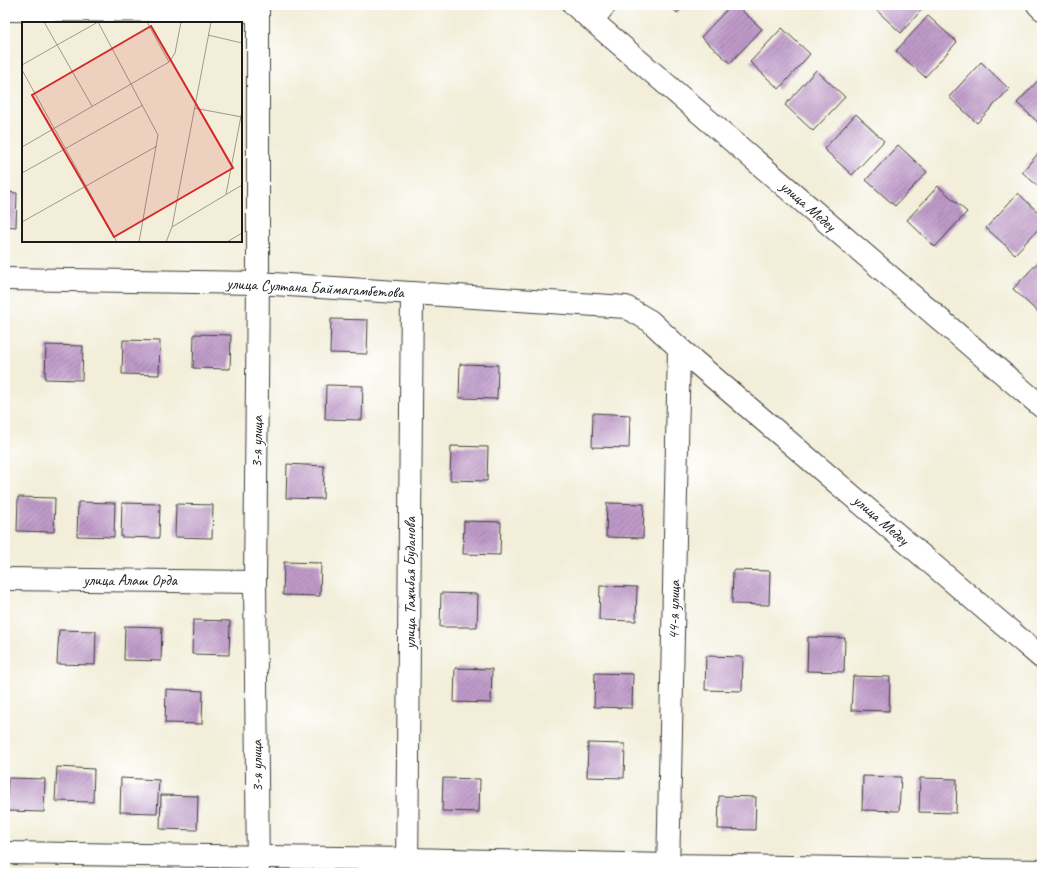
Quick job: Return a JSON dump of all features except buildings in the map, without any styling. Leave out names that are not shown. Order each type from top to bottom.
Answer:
[{"type":"street","name":"улица Медеу","points":[[574,5],[598,13],[1042,408]]},
{"type":"street","points":[[1038,5],[1042,9]]},
{"type":"street","points":[[5,10],[257,8]]},
{"type":"street","name":"3-я улица","points":[[257,8],[258,283],[255,582],[258,865]]},
{"type":"street","name":"улица Султана Баймагамбетова","points":[[5,279],[258,283],[626,307]]},
{"type":"street","name":"улица Тажибая Буданова","points":[[408,866],[412,293]]},
{"type":"street","name":"улица Медеу","points":[[626,307],[650,321],[679,348],[1042,658]]},
{"type":"street","name":"44-я улица","points":[[668,869],[679,348]]},
{"type":"street","name":"улица Алаш Орда","points":[[5,579],[255,582]]},
{"type":"street","points":[[5,853],[258,865],[1042,872]]}]
